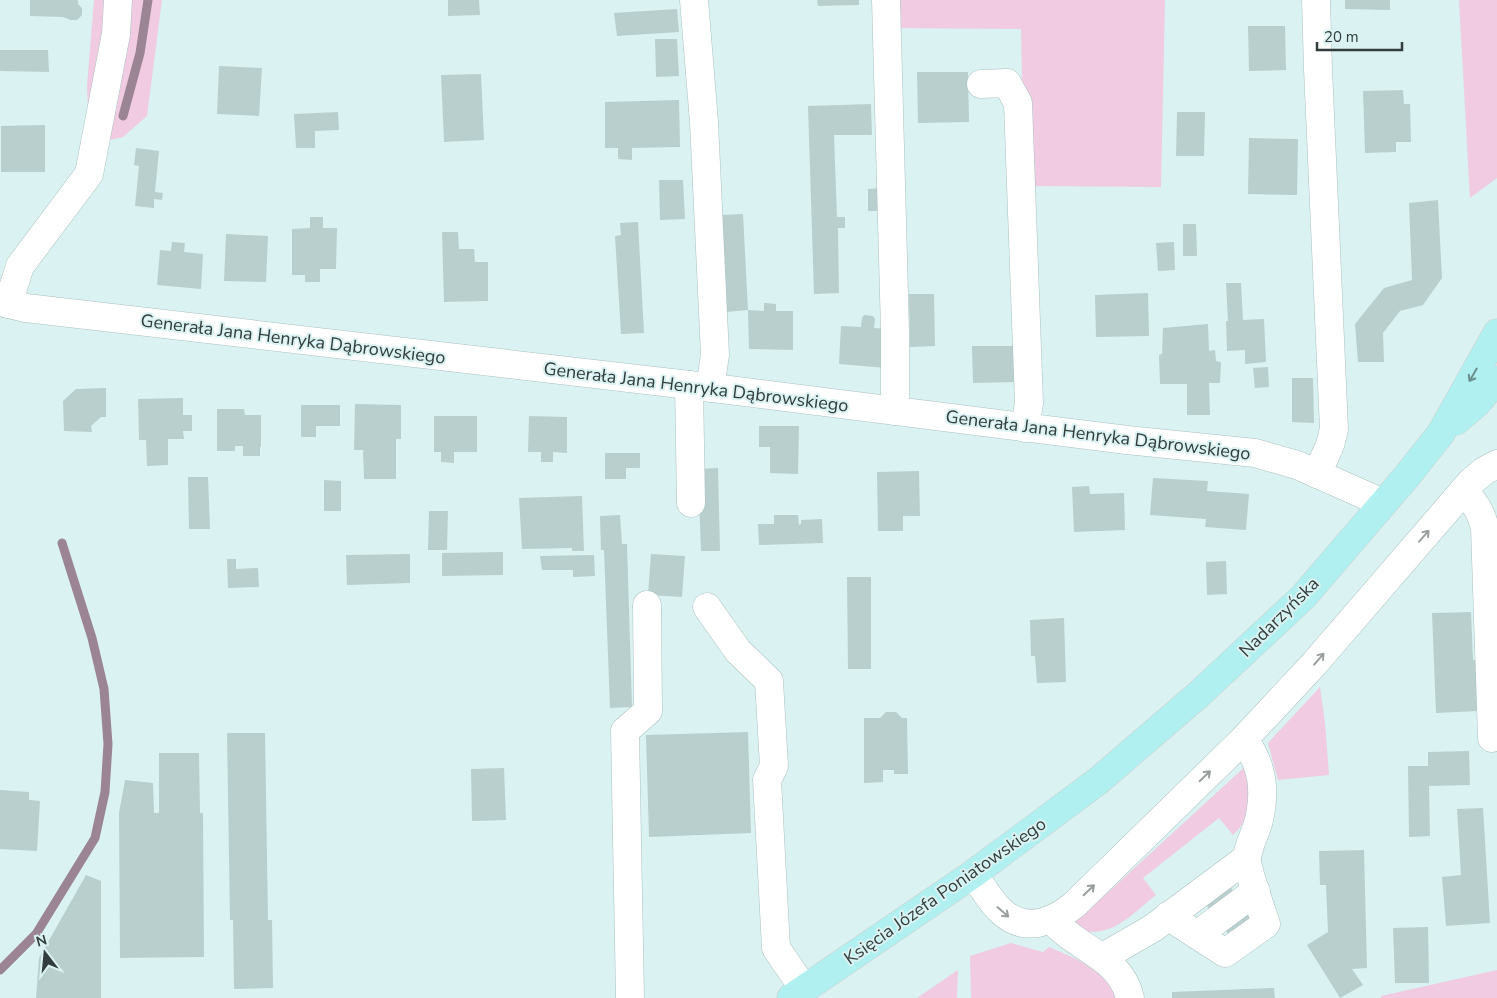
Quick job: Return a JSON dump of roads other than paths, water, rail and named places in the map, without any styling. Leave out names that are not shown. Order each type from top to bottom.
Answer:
[{"type":"main road","name":"Nadarzyńska","points":[[1098,781],[1198,695],[1302,597],[1407,476],[1441,433],[1497,333]]},
{"type":"main road","name":"Nadarzyńska","points":[[1441,433],[1476,404],[1497,380]]},
{"type":"main road","name":"Księcia Józefa Poniatowskiego","points":[[797,994],[973,874],[1098,781]]},
{"type":"street","points":[[4,303],[20,266],[89,174],[116,34],[118,0]]},
{"type":"street","points":[[691,504],[699,387],[715,355],[704,122],[694,0]]},
{"type":"street","points":[[886,0],[895,331],[895,411]]},
{"type":"street","points":[[1316,0],[1334,429],[1328,452],[1317,474]]},
{"type":"street","points":[[981,84],[1007,83],[1018,103],[1028,403],[1025,428]]},
{"type":"street","name":"Generała Jana Henryka Dąbrowskiego","points":[[4,303],[26,308],[699,387],[1025,428],[1255,453],[1278,459],[1317,474],[1383,504]]},
{"type":"street","points":[[973,874],[1000,910],[1012,920],[1032,924],[1052,920],[1074,905],[1244,739],[1314,664],[1463,491],[1484,471],[1497,464]]},
{"type":"street","points":[[1463,491],[1479,509],[1485,528],[1492,738]]},
{"type":"street","points":[[630,998],[625,731],[648,711],[647,605]]},
{"type":"street","points":[[707,607],[738,651],[769,680],[774,766],[768,780],[776,948],[797,994]]},
{"type":"street","points":[[1168,916],[1225,953],[1266,924],[1247,858],[1259,819],[1262,786],[1260,768],[1244,739]]},
{"type":"street","points":[[1103,957],[1153,928],[1247,858]]},
{"type":"street","points":[[1052,920],[1070,937],[1103,957],[1122,977],[1130,998]]},
{"type":"waterway","points":[[123,116],[140,53],[148,0]]},
{"type":"waterway","points":[[0,970],[36,934],[95,838],[105,792],[108,744],[104,689],[92,638],[62,543]]}]
